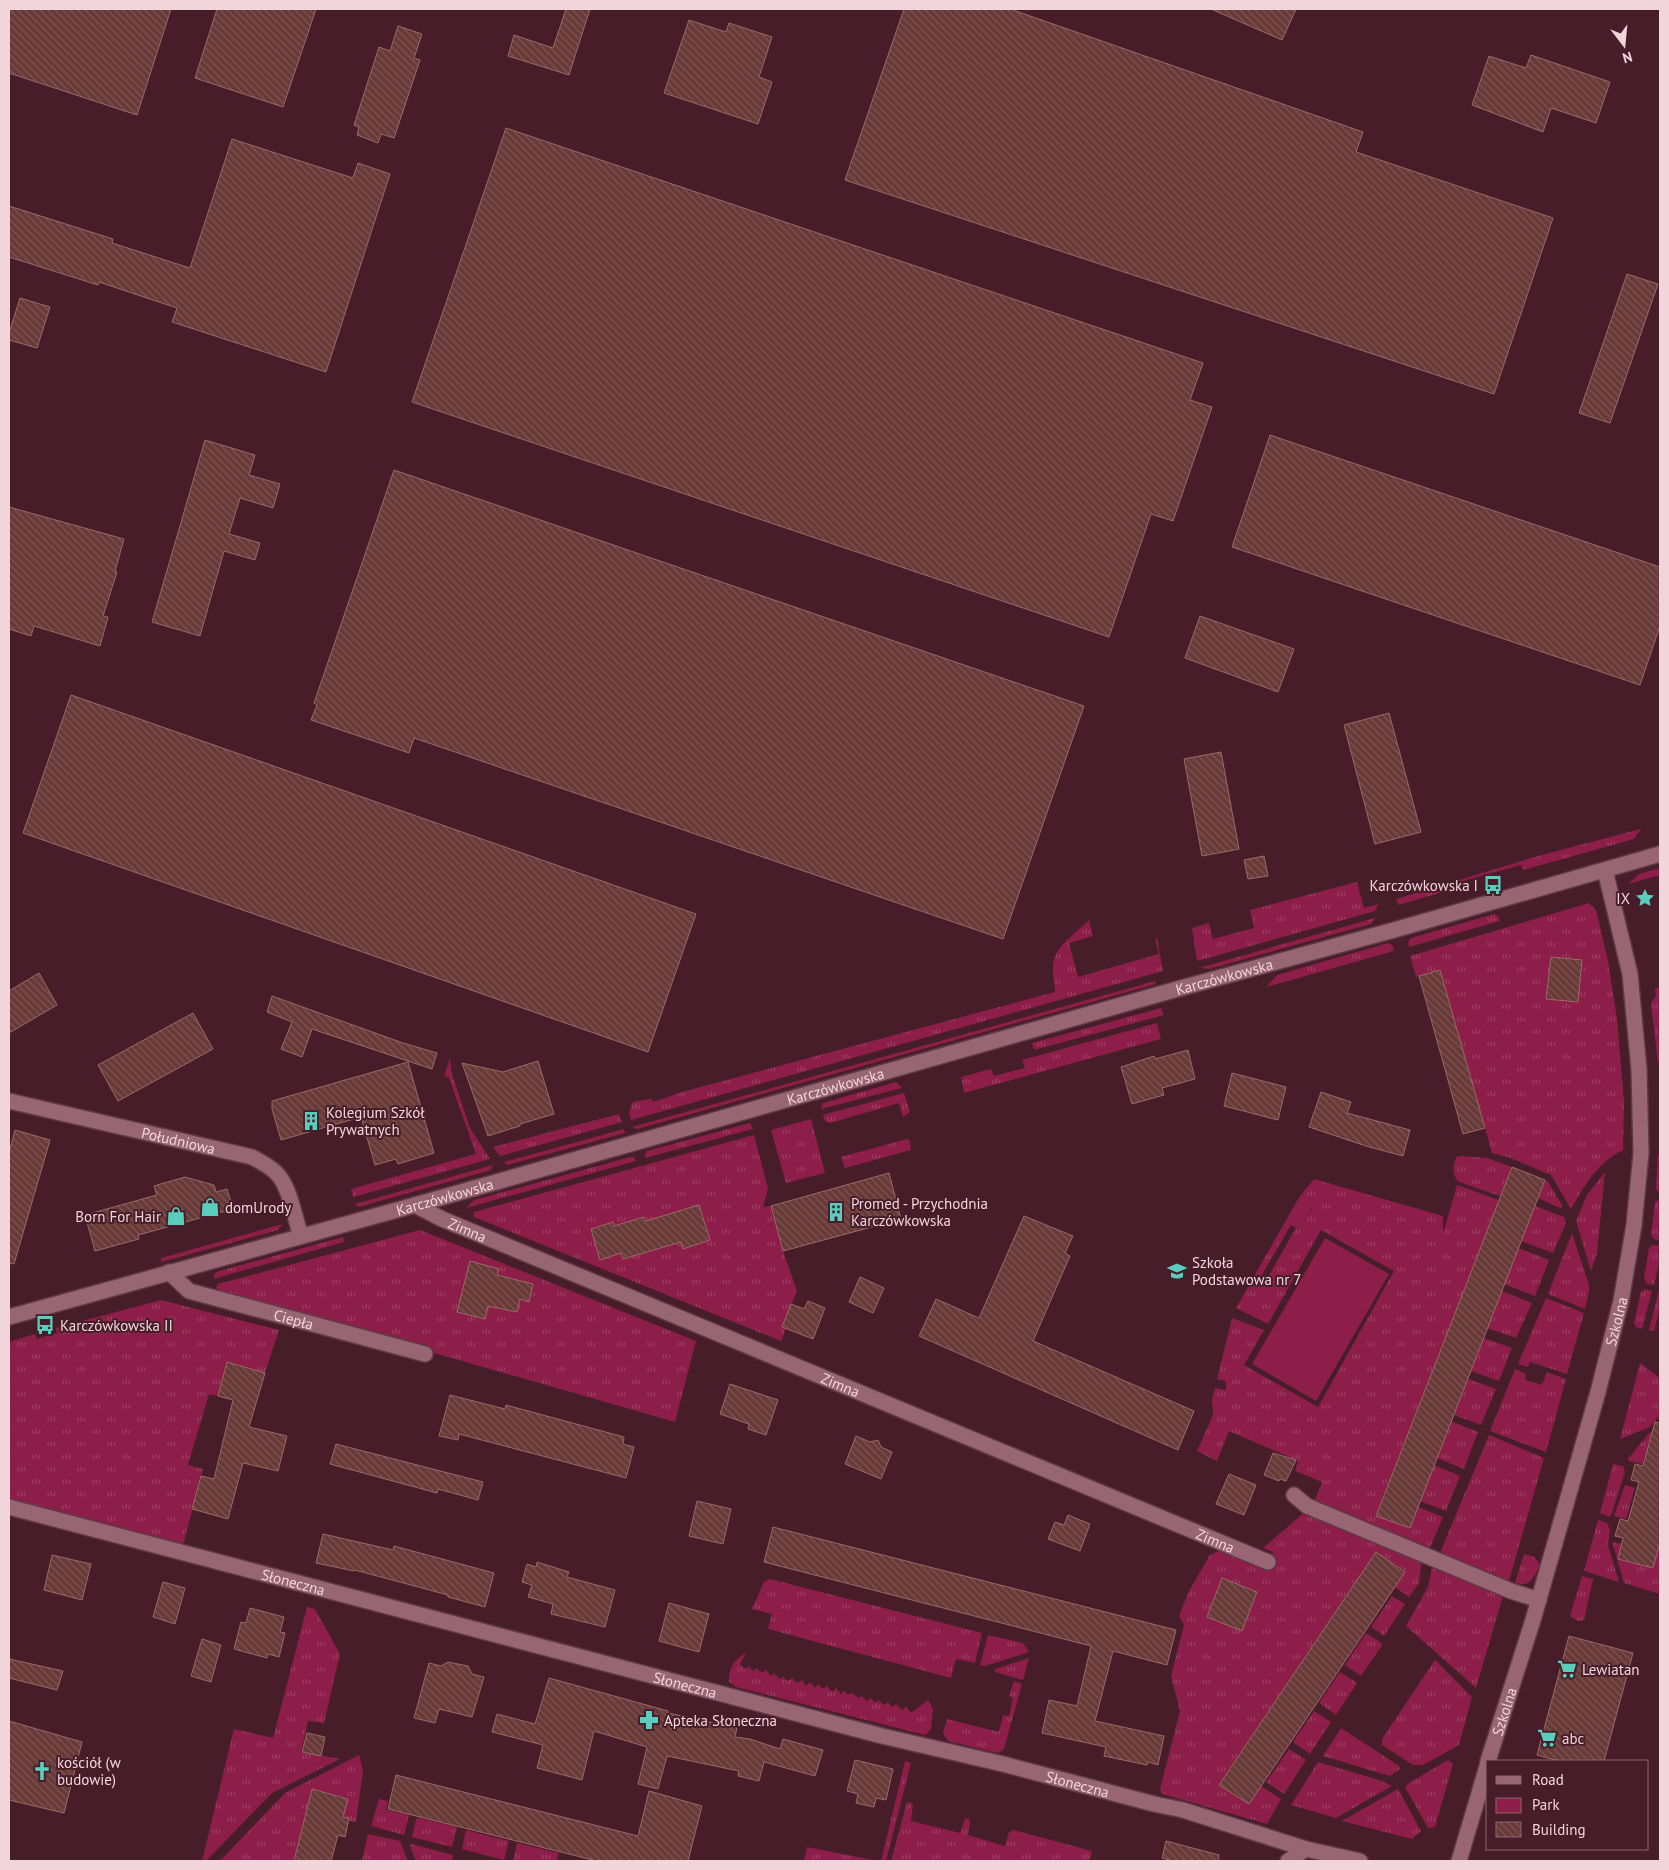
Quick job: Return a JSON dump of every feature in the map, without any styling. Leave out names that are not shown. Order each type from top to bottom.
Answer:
[{"type":"street","name":"Karczówkowska","points":[[9,1317],[415,1205],[1660,854]]},
{"type":"street","name":"Szkolna","points":[[1489,1760],[1539,1600],[1598,1392],[1621,1301],[1634,1224],[1640,1177],[1639,1069],[1631,982],[1605,870]]},
{"type":"street","name":"Południowa","points":[[9,1101],[252,1157],[271,1168],[280,1176],[301,1236]]},
{"type":"street","name":"Zimna","points":[[415,1205],[442,1219],[1268,1562]]},
{"type":"street","name":"Ciepła","points":[[169,1272],[189,1291],[425,1354]]},
{"type":"street","points":[[1294,1495],[1307,1506],[1511,1591],[1539,1600]]},
{"type":"street","name":"Słoneczna","points":[[9,1507],[882,1736],[1003,1764],[1183,1810],[1306,1849],[1360,1861]]},
{"type":"street","name":"Szkolna","points":[[1459,1861],[1486,1769]]},
{"type":"street","points":[[1288,1861],[1306,1849]]},
{"type":"green space","points":[[1641,829],[1634,839],[1523,870],[1521,865],[1456,883],[1457,888],[1398,905],[1396,899],[1538,856]]},
{"type":"green space","points":[[1660,868],[1660,875],[1628,884],[1639,874]]},
{"type":"green space","points":[[1357,882],[1364,908],[1378,904],[1375,911],[1197,961],[1192,928],[1209,923],[1213,939],[1254,928],[1250,910]]},
{"type":"green space","points":[[1589,903],[1596,910],[1608,961],[1617,1019],[1624,1101],[1623,1150],[1598,1169],[1571,1209],[1551,1175],[1508,1157],[1492,1153],[1440,971],[1416,977],[1410,956]]},
{"type":"green space","points":[[1494,914],[1499,917],[1500,921],[1409,947],[1408,942],[1411,938]]},
{"type":"green space","points":[[1375,918],[1371,924],[1209,969],[1199,968]]},
{"type":"green space","points":[[1089,920],[1093,936],[1069,943],[1078,977],[1159,954],[1155,938],[1157,938],[1163,971],[631,1120],[629,1113],[632,1103],[636,1101],[652,1099],[653,1102],[682,1092],[1055,992],[1054,958],[1062,946]]},
{"type":"green space","points":[[1388,943],[1393,946],[1394,951],[1266,987],[1277,975]]},
{"type":"green space","points":[[1155,981],[1156,984],[637,1129],[632,1127]]},
{"type":"green space","points":[[1660,987],[1660,1060],[1658,1064],[1651,1003],[1656,996],[1655,989]]},
{"type":"green space","points":[[1161,1008],[1164,1015],[1034,1050],[1032,1043]]},
{"type":"green space","points":[[1157,1023],[1161,1039],[964,1093],[961,1077],[991,1069],[994,1076],[1025,1068],[1022,1060]]},
{"type":"green space","points":[[450,1058],[452,1074],[470,1128],[490,1159],[353,1197],[351,1189],[476,1154],[449,1078],[444,1076]]},
{"type":"green space","points":[[896,1082],[902,1088],[821,1109],[823,1103]]},
{"type":"green space","points":[[904,1093],[910,1112],[903,1117],[899,1103],[830,1123],[825,1121],[823,1115]]},
{"type":"green space","points":[[619,1114],[622,1122],[500,1156],[493,1147]]},
{"type":"green space","points":[[811,1119],[825,1173],[786,1183],[771,1130]]},
{"type":"green space","points":[[750,1123],[753,1129],[645,1158],[647,1151]]},
{"type":"green space","points":[[624,1129],[625,1133],[507,1165],[504,1162]]},
{"type":"green space","points":[[754,1135],[768,1189],[763,1207],[771,1206],[783,1251],[797,1291],[783,1326],[786,1328],[781,1341],[474,1217],[474,1212]]},
{"type":"green space","points":[[907,1139],[910,1140],[911,1150],[845,1168],[841,1157]]},
{"type":"green space","points":[[1660,1154],[1660,1194],[1656,1189],[1658,1155]]},
{"type":"green space","points":[[633,1157],[636,1161],[466,1208],[474,1200]]},
{"type":"green space","points":[[1456,1157],[1487,1158],[1512,1167],[1500,1196],[1459,1182],[1454,1173],[1454,1167]]},
{"type":"green space","points":[[493,1165],[491,1170],[358,1207],[355,1204]]},
{"type":"green space","points":[[1605,1172],[1597,1253],[1591,1271],[1576,1221],[1587,1195]]},
{"type":"green space","points":[[1314,1179],[1443,1216],[1443,1234],[1457,1185],[1499,1200],[1376,1515],[1409,1528],[1418,1507],[1443,1517],[1430,1548],[1315,1500],[1322,1482],[1295,1471],[1298,1461],[1229,1431],[1217,1461],[1197,1451],[1213,1415],[1212,1399],[1215,1388],[1226,1390],[1226,1381],[1217,1379],[1232,1318],[1264,1330],[1244,1365],[1318,1407],[1394,1271],[1321,1230],[1268,1324],[1236,1308],[1285,1222],[1291,1225],[1262,1275],[1268,1277],[1296,1228],[1299,1230],[1312,1208],[1298,1199]]},
{"type":"green space","points":[[1547,1180],[1562,1205],[1562,1209],[1538,1198],[1544,1181]]},
{"type":"green space","points":[[1298,1199],[1312,1207],[1300,1230],[1285,1222]]},
{"type":"green space","points":[[1660,1199],[1660,1241],[1654,1239],[1651,1234],[1655,1202]]},
{"type":"green space","points":[[1535,1206],[1564,1217],[1566,1223],[1553,1253],[1521,1241]]},
{"type":"green space","points":[[283,1224],[278,1230],[161,1262],[161,1258]]},
{"type":"green space","points":[[420,1230],[696,1341],[675,1422],[222,1292],[216,1288],[218,1284]]},
{"type":"green space","points":[[1572,1233],[1589,1285],[1585,1309],[1548,1294]]},
{"type":"green space","points":[[343,1237],[344,1242],[213,1279],[215,1273],[219,1271]]},
{"type":"green space","points":[[1325,1238],[1389,1274],[1316,1401],[1252,1364]]},
{"type":"green space","points":[[1653,1245],[1660,1246],[1660,1259],[1654,1285],[1647,1284],[1644,1278],[1649,1248]]},
{"type":"green space","points":[[1518,1248],[1549,1260],[1535,1296],[1504,1284]]},
{"type":"green space","points":[[1645,1289],[1652,1291],[1642,1329],[1636,1327],[1634,1323],[1641,1292]]},
{"type":"green space","points":[[1502,1291],[1532,1303],[1516,1338],[1487,1328]]},
{"type":"green space","points":[[1658,1294],[1660,1294],[1660,1308],[1654,1331],[1649,1330]]},
{"type":"green space","points":[[1546,1298],[1584,1313],[1567,1374],[1530,1362],[1528,1367],[1518,1364]]},
{"type":"green space","points":[[161,1300],[279,1330],[265,1373],[227,1362],[218,1396],[209,1394],[188,1465],[203,1469],[183,1545],[9,1499],[9,1342],[35,1334],[37,1339],[57,1333],[56,1328]]},
{"type":"green space","points":[[1484,1338],[1512,1348],[1499,1381],[1471,1371]]},
{"type":"green space","points":[[1640,1363],[1660,1378],[1660,1415],[1650,1427],[1620,1439]]},
{"type":"green space","points":[[1515,1369],[1526,1374],[1525,1380],[1542,1385],[1547,1372],[1566,1379],[1546,1452],[1490,1431]]},
{"type":"green space","points":[[1468,1379],[1496,1389],[1481,1425],[1454,1415]]},
{"type":"green space","points":[[1451,1421],[1478,1432],[1464,1469],[1437,1458]]},
{"type":"green space","points":[[1660,1429],[1660,1447],[1649,1444],[1643,1464],[1629,1461],[1628,1459],[1649,1433]]},
{"type":"green space","points":[[1489,1435],[1544,1458],[1509,1581],[1440,1553]]},
{"type":"green space","points":[[1613,1464],[1623,1466],[1625,1472],[1609,1517],[1600,1513]]},
{"type":"green space","points":[[1434,1465],[1460,1476],[1446,1511],[1420,1501]]},
{"type":"green space","points":[[1625,1485],[1635,1488],[1626,1519],[1614,1516]]},
{"type":"green space","points":[[1306,1511],[1422,1559],[1419,1583],[1409,1597],[1395,1587],[1405,1571],[1376,1552],[1219,1784],[1248,1804],[1261,1786],[1281,1799],[1267,1824],[1162,1794],[1160,1789],[1180,1711],[1171,1676],[1184,1625],[1179,1616],[1189,1591],[1210,1555],[1219,1551],[1267,1571],[1273,1552],[1263,1548]]},
{"type":"green space","points":[[1598,1520],[1607,1523],[1610,1530],[1608,1545],[1619,1582],[1584,1571]]},
{"type":"green space","points":[[1612,1542],[1622,1544],[1618,1559],[1653,1568],[1660,1542],[1660,1594],[1624,1583]]},
{"type":"green space","points":[[1524,1554],[1534,1557],[1540,1564],[1532,1580],[1525,1584],[1515,1583]]},
{"type":"green space","points":[[1433,1563],[1503,1596],[1476,1688],[1406,1626],[1428,1587]]},
{"type":"green space","points":[[1582,1576],[1593,1579],[1584,1620],[1578,1621],[1570,1616]]},
{"type":"green space","points":[[770,1579],[982,1633],[975,1663],[956,1659],[951,1678],[768,1629],[772,1614],[752,1609],[764,1582]]},
{"type":"green space","points":[[1392,1596],[1405,1604],[1384,1636],[1371,1627]]},
{"type":"green space","points":[[307,1607],[315,1609],[340,1654],[324,1723],[308,1721],[301,1752],[340,1759],[272,1793],[206,1861],[202,1861],[234,1729],[273,1738]]},
{"type":"green space","points":[[1366,1633],[1383,1644],[1361,1676],[1345,1665]]},
{"type":"green space","points":[[988,1635],[1023,1643],[1029,1652],[985,1666],[980,1665]]},
{"type":"green space","points":[[746,1653],[740,1664],[745,1669],[749,1666],[753,1671],[757,1668],[761,1673],[766,1670],[771,1676],[774,1673],[780,1679],[783,1677],[787,1681],[792,1678],[797,1683],[802,1680],[806,1686],[810,1682],[815,1688],[818,1684],[823,1689],[827,1686],[832,1692],[836,1688],[841,1694],[844,1691],[848,1695],[852,1693],[858,1698],[862,1696],[867,1701],[871,1698],[875,1703],[878,1700],[884,1705],[888,1702],[892,1707],[896,1704],[902,1710],[906,1707],[911,1713],[928,1700],[933,1709],[931,1729],[925,1735],[736,1687],[729,1682],[731,1668]]},
{"type":"green space","points":[[1029,1658],[1023,1680],[995,1672],[995,1669]]},
{"type":"green space","points":[[1435,1660],[1472,1697],[1459,1745],[1423,1765],[1413,1765],[1382,1745],[1382,1739]]},
{"type":"green space","points":[[1340,1672],[1357,1683],[1336,1715],[1319,1703]]},
{"type":"green space","points":[[1014,1681],[1022,1684],[1004,1749],[998,1753],[948,1741],[943,1733],[947,1719],[999,1732],[1003,1715],[1009,1716],[1013,1698],[1009,1696]]},
{"type":"green space","points":[[1314,1711],[1331,1722],[1310,1754],[1293,1742]]},
{"type":"green space","points":[[1341,1728],[1399,1766],[1400,1769],[1390,1776],[1323,1756]]},
{"type":"green space","points":[[1289,1749],[1306,1760],[1284,1794],[1266,1782]]},
{"type":"green space","points":[[359,1755],[363,1771],[356,1822],[349,1821],[349,1818],[343,1817],[347,1798],[312,1789],[294,1861],[220,1861],[285,1793]]},
{"type":"green space","points":[[1448,1760],[1453,1764],[1435,1827],[1428,1828],[1405,1787]]},
{"type":"green space","points":[[905,1761],[911,1763],[886,1861],[881,1861]]},
{"type":"green space","points":[[1318,1762],[1379,1780],[1392,1786],[1336,1818],[1291,1805]]},
{"type":"green space","points":[[1398,1789],[1421,1831],[1412,1839],[1342,1821]]},
{"type":"green space","points":[[379,1799],[388,1801],[386,1810],[409,1815],[404,1835],[371,1826]]},
{"type":"green space","points":[[907,1802],[913,1805],[911,1821],[960,1833],[965,1819],[969,1818],[968,1835],[1005,1846],[1009,1832],[1013,1830],[1092,1851],[1089,1861],[891,1861]]},
{"type":"green space","points":[[419,1818],[457,1827],[452,1847],[412,1837],[416,1819]]},
{"type":"green space","points":[[466,1830],[509,1841],[504,1860],[462,1849]]},
{"type":"green space","points":[[368,1834],[400,1841],[408,1861],[362,1861]]},
{"type":"green space","points":[[517,1843],[559,1853],[557,1861],[513,1861]]},
{"type":"green space","points":[[411,1844],[453,1855],[452,1861],[416,1861],[410,1846]]},
{"type":"green space","points":[[807,1847],[878,1861],[804,1861]]},
{"type":"building","points":[[9,9],[171,9],[137,115],[9,73]]},
{"type":"building","points":[[217,9],[316,9],[283,107],[195,78]]},
{"type":"building","points":[[566,9],[590,9],[569,75],[508,56],[514,35],[553,48]]},
{"type":"building","points":[[904,9],[1010,9],[1363,132],[1356,152],[1553,218],[1494,394],[845,180]]},
{"type":"building","points":[[1211,9],[1296,9],[1282,40]]},
{"type":"building","points":[[689,20],[726,32],[729,23],[772,37],[759,77],[772,82],[758,124],[664,93]]},
{"type":"building","points":[[398,26],[422,34],[414,58],[420,60],[394,138],[381,134],[378,143],[357,135],[359,127],[354,125],[379,47],[390,51]]},
{"type":"building","points":[[1531,55],[1610,82],[1596,123],[1551,108],[1543,132],[1472,105],[1489,56],[1526,68]]},
{"type":"building","points":[[506,128],[1203,363],[1190,400],[1212,407],[1173,521],[1151,514],[1109,637],[412,402]]},
{"type":"building","points":[[232,139],[353,178],[358,163],[390,174],[326,372],[172,322],[177,308],[99,282],[98,285],[9,257],[9,206],[113,239],[112,243],[190,268]]},
{"type":"building","points":[[1627,274],[1658,284],[1610,423],[1579,413]]},
{"type":"building","points":[[20,298],[50,307],[37,348],[9,340],[9,333]]},
{"type":"building","points":[[1270,435],[1660,567],[1660,626],[1640,685],[1232,547]]},
{"type":"building","points":[[205,440],[255,455],[249,475],[280,484],[273,508],[240,498],[229,534],[260,543],[255,560],[224,551],[200,636],[152,622]]},
{"type":"building","points":[[394,470],[1084,706],[1003,939],[414,738],[409,753],[311,720],[317,705],[314,703]]},
{"type":"building","points":[[9,507],[124,539],[115,571],[117,572],[103,616],[108,617],[100,646],[34,626],[31,636],[9,629]]},
{"type":"building","points":[[1200,616],[1294,649],[1278,692],[1185,658]]},
{"type":"building","points":[[71,695],[696,914],[648,1052],[23,833]]},
{"type":"building","points":[[1389,713],[1421,832],[1375,844],[1344,725]]},
{"type":"building","points":[[1221,752],[1239,849],[1202,856],[1184,759]]},
{"type":"building","points":[[1264,856],[1268,876],[1248,879],[1244,860]]},
{"type":"building","points":[[1551,957],[1582,960],[1578,1002],[1546,999]]},
{"type":"building","points":[[1440,970],[1485,1128],[1463,1134],[1419,976]]},
{"type":"building","points":[[39,973],[57,1005],[9,1033],[9,991]]},
{"type":"building","points":[[272,996],[403,1043],[437,1053],[432,1069],[312,1029],[302,1057],[281,1049],[292,1022],[267,1012]]},
{"type":"building","points":[[193,1013],[213,1049],[118,1101],[98,1065]]},
{"type":"building","points":[[1188,1050],[1195,1079],[1162,1088],[1164,1095],[1132,1104],[1121,1067],[1154,1056],[1155,1059]]},
{"type":"building","points":[[538,1061],[554,1114],[488,1136],[462,1063],[503,1072]]},
{"type":"building","name":"Kolegium Szkół Prywatnych","points":[[408,1062],[434,1153],[398,1164],[396,1159],[375,1165],[361,1117],[281,1140],[272,1109],[272,1101]]},
{"type":"building","points":[[1232,1073],[1286,1087],[1278,1120],[1224,1106]]},
{"type":"building","points":[[1321,1092],[1351,1102],[1347,1113],[1410,1130],[1403,1156],[1309,1127]]},
{"type":"building","points":[[15,1130],[50,1140],[14,1264],[9,1263],[9,1153]]},
{"type":"building","points":[[1512,1167],[1545,1180],[1410,1528],[1376,1516]]},
{"type":"building","name":"Promed - Przychodnia Karczówkowska","points":[[889,1173],[901,1219],[783,1251],[771,1206]]},
{"type":"building","points":[[185,1177],[214,1185],[216,1192],[227,1189],[233,1209],[138,1235],[139,1239],[95,1251],[85,1215],[157,1195],[154,1186]]},
{"type":"building","points":[[699,1205],[710,1240],[683,1249],[681,1242],[623,1259],[621,1253],[600,1260],[591,1229],[613,1222],[614,1226],[644,1217],[646,1221]]},
{"type":"building","points":[[1024,1216],[1073,1236],[1065,1253],[1070,1256],[1033,1341],[1194,1411],[1178,1450],[919,1336],[936,1299],[979,1318]]},
{"type":"building","points":[[470,1261],[499,1269],[497,1275],[533,1284],[529,1302],[520,1299],[517,1312],[488,1306],[485,1319],[457,1312]]},
{"type":"building","points":[[860,1277],[884,1288],[873,1313],[849,1302]]},
{"type":"building","points":[[808,1301],[825,1308],[813,1339],[782,1327],[791,1304],[804,1309]]},
{"type":"building","points":[[227,1362],[265,1373],[249,1427],[287,1436],[278,1471],[243,1463],[228,1519],[192,1509],[201,1476],[214,1479],[233,1400],[218,1396]]},
{"type":"building","points":[[730,1384],[778,1400],[766,1435],[748,1429],[749,1424],[720,1414]]},
{"type":"building","points":[[450,1395],[505,1409],[506,1405],[624,1437],[623,1444],[634,1447],[626,1478],[459,1434],[458,1440],[439,1436]]},
{"type":"building","points":[[1655,1422],[1660,1423],[1660,1542],[1653,1568],[1618,1559],[1623,1538],[1615,1536],[1620,1519],[1628,1521],[1639,1482],[1631,1480],[1635,1464],[1643,1466]]},
{"type":"building","points":[[856,1436],[870,1442],[878,1440],[881,1447],[892,1452],[881,1479],[845,1464]]},
{"type":"building","points":[[336,1444],[483,1482],[478,1500],[438,1489],[437,1493],[330,1464]]},
{"type":"building","points":[[1273,1453],[1296,1460],[1286,1481],[1280,1479],[1279,1481],[1264,1475]]},
{"type":"building","points":[[1229,1474],[1256,1485],[1244,1515],[1216,1504]]},
{"type":"building","points":[[697,1501],[731,1509],[723,1544],[689,1536]]},
{"type":"building","points":[[1068,1515],[1090,1524],[1080,1551],[1048,1539],[1055,1522],[1064,1525]]},
{"type":"building","points":[[773,1527],[1176,1630],[1167,1665],[1113,1651],[1095,1721],[1164,1736],[1158,1765],[1148,1762],[1147,1765],[1104,1756],[1106,1747],[1042,1733],[1049,1700],[1077,1706],[1091,1646],[764,1562]]},
{"type":"building","points":[[323,1534],[393,1550],[394,1546],[494,1573],[485,1607],[355,1570],[316,1563]]},
{"type":"building","points":[[1376,1552],[1405,1572],[1249,1804],[1219,1785]]},
{"type":"building","points":[[52,1555],[91,1564],[82,1600],[44,1590]]},
{"type":"building","points":[[537,1562],[569,1572],[567,1577],[615,1590],[605,1627],[551,1614],[553,1604],[528,1597],[532,1585],[522,1582],[527,1564],[536,1567]]},
{"type":"building","points":[[1222,1578],[1257,1592],[1242,1631],[1207,1617]]},
{"type":"building","points":[[163,1582],[185,1588],[175,1624],[153,1617]]},
{"type":"building","points":[[669,1603],[709,1614],[699,1652],[659,1641]]},
{"type":"building","points":[[250,1608],[284,1617],[280,1632],[285,1633],[279,1657],[268,1654],[267,1658],[234,1649],[241,1622],[246,1623]]},
{"type":"building","points":[[1569,1636],[1633,1653],[1604,1760],[1555,1760],[1537,1755]]},
{"type":"building","points":[[202,1639],[221,1645],[211,1682],[191,1676]]},
{"type":"building","points":[[9,1659],[63,1671],[57,1690],[9,1678]]},
{"type":"building","points":[[448,1662],[468,1666],[472,1674],[484,1677],[472,1717],[439,1709],[435,1723],[414,1718],[429,1663],[441,1666]]},
{"type":"building","points":[[549,1678],[668,1711],[668,1713],[737,1728],[735,1737],[750,1739],[780,1749],[783,1739],[823,1750],[815,1776],[764,1762],[759,1781],[738,1776],[739,1771],[667,1756],[658,1789],[638,1784],[647,1747],[594,1731],[582,1780],[537,1768],[543,1745],[492,1732],[497,1714],[535,1724]]},
{"type":"building","name":"kościół (w budowie)","points":[[9,1721],[82,1742],[64,1813],[9,1800]]},
{"type":"building","points":[[307,1733],[325,1737],[321,1756],[302,1752]]},
{"type":"building","points":[[855,1760],[893,1769],[886,1800],[876,1798],[874,1807],[856,1803],[858,1794],[847,1791]]},
{"type":"building","points":[[396,1775],[638,1836],[649,1791],[702,1806],[688,1861],[597,1861],[388,1809]]},
{"type":"building","points":[[312,1789],[348,1799],[343,1817],[349,1818],[345,1837],[338,1835],[331,1861],[294,1861]]},
{"type":"building","points":[[1166,1841],[1219,1855],[1218,1861],[1173,1861],[1162,1858]]},
{"type":"place","name":"Karczówkowska I","points":[[1493,885]]},
{"type":"place","name":"IX","points":[[1645,898]]},
{"type":"place","name":"Kolegium Szkół Prywatnych","points":[[311,1121]]},
{"type":"place","name":"domUrody","points":[[210,1207]]},
{"type":"place","name":"Promed - Przychodnia Karczówkowska","points":[[836,1212]]},
{"type":"place","name":"Born For Hair","points":[[176,1216]]},
{"type":"place","name":"Szkoła Podstawowa nr 7","points":[[1177,1271]]},
{"type":"place","name":"Karczówkowska II","points":[[45,1325]]},
{"type":"place","name":"Lewiatan","points":[[1567,1669]]},
{"type":"place","name":"Apteka Słoneczna","points":[[649,1720]]},
{"type":"place","name":"abc","points":[[1547,1738]]},
{"type":"place","name":"kościół (w budowie)","points":[[42,1771]]}]
